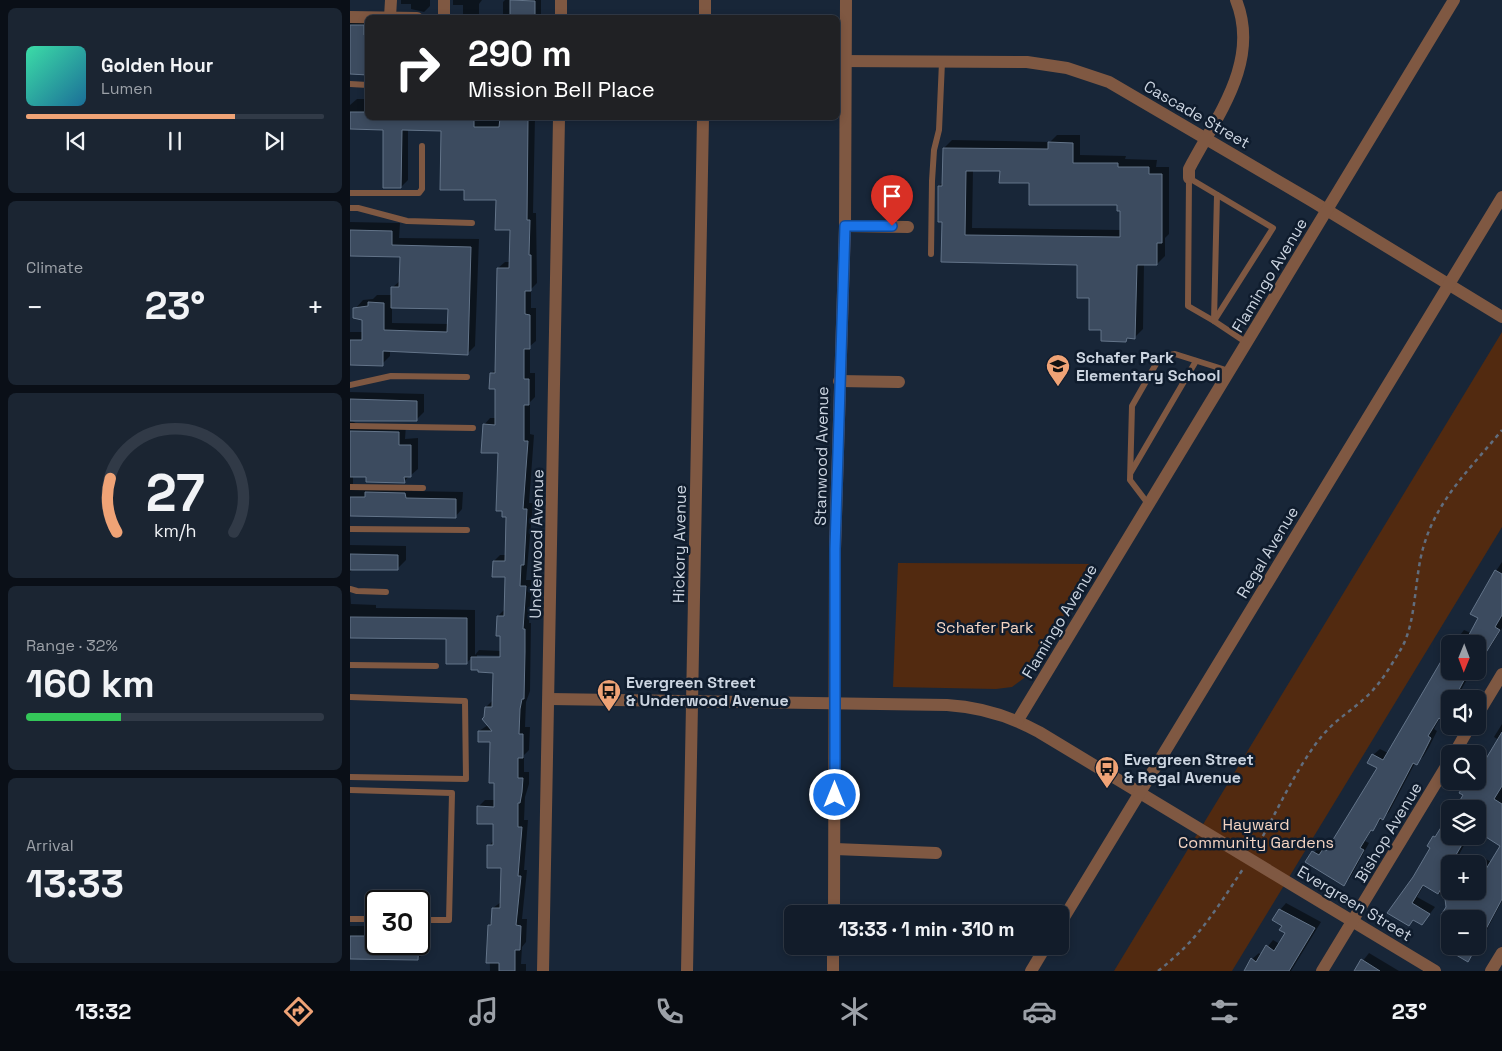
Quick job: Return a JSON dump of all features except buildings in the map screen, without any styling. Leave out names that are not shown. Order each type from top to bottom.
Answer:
[{"type":"street","points":[[390,15],[391,0]]},
{"type":"street","points":[[444,0],[444,15]]},
{"type":"street","points":[[561,0],[561,15]]},
{"type":"street","points":[[705,0],[705,15]]},
{"type":"street","name":"Stanwood Avenue","points":[[834,905],[835,549],[845,226],[841,61],[846,0]]},
{"type":"street","points":[[1189,178],[1188,169],[1230,97],[1243,56],[1241,13],[1236,0]]},
{"type":"street","name":"Flamingo Avenue","points":[[1018,720],[1454,0]]},
{"type":"street","points":[[350,17],[365,17]]},
{"type":"street","name":"Cascade Street","points":[[841,61],[1027,62],[1067,68],[1108,82],[1327,210],[1502,317]]},
{"type":"street","name":"Underwood Avenue","points":[[543,971],[550,698],[559,120]]},
{"type":"street","name":"Hickory Avenue","points":[[687,971],[703,120]]},
{"type":"street","name":"Regal Avenue","points":[[1069,909],[1502,197]]},
{"type":"street","points":[[845,226],[908,227]]},
{"type":"street","points":[[839,382],[899,382]]},
{"type":"street","points":[[1486,701],[1502,674]]},
{"type":"street","name":"Evergreen Street","points":[[550,698],[958,705],[994,712],[1018,720],[1436,971]]},
{"type":"street","name":"Bishop Avenue","points":[[1322,971],[1441,775]]},
{"type":"street","points":[[835,849],[936,853]]},
{"type":"street","points":[[1491,971],[1502,953]]},
{"type":"street","points":[[833,955],[833,971]]},
{"type":"street","points":[[1031,971],[1041,955]]},
{"type":"lane","points":[[932,254],[932,182],[934,150],[939,130],[942,62]]},
{"type":"lane","points":[[350,84],[365,85]]},
{"type":"lane","points":[[350,194],[419,194],[422,189],[422,146]]},
{"type":"lane","points":[[1189,178],[1273,228],[1214,321]]},
{"type":"lane","points":[[1189,178],[1188,306],[1247,343]]},
{"type":"lane","points":[[1214,321],[1217,195]]},
{"type":"lane","points":[[350,208],[358,208],[407,221],[472,223]]},
{"type":"lane","points":[[1149,504],[1130,480],[1132,406],[1160,357],[1175,354],[1230,372]]},
{"type":"lane","points":[[1130,474],[1196,361]]},
{"type":"lane","points":[[350,385],[391,376],[467,377]]},
{"type":"lane","points":[[350,426],[473,428]]},
{"type":"lane","points":[[350,487],[423,488]]},
{"type":"lane","points":[[350,529],[467,530]]},
{"type":"lane","points":[[350,589],[386,592]]},
{"type":"lane","points":[[350,665],[436,666]]},
{"type":"lane","points":[[350,697],[465,701],[466,779],[350,778]]},
{"type":"lane","points":[[350,790],[452,793],[449,920],[430,920]]},
{"type":"lane","points":[[350,919],[365,919]]},
{"type":"path","points":[[1158,971],[1180,954],[1204,928],[1249,859],[1318,742],[1337,719],[1373,690],[1403,647],[1413,612],[1417,573],[1423,546],[1433,518],[1460,477],[1502,430]]},
{"type":"green space","name":"Hayward Community Gardens","points":[[1502,332],[1502,527],[1232,971],[1114,971]]},
{"type":"green space","name":"Schafer Park","points":[[898,563],[1093,564],[1031,673],[1012,687],[996,689],[893,687]]},
{"type":"place","name":"Schafer Park Elementary School","points":[[1058,387]]},
{"type":"place","name":"Evergreen Street & Underwood Avenue","points":[[609,712]]},
{"type":"place","name":"Evergreen Street & Regal Avenue","points":[[1107,789]]},
{"type":"route","points":[[835,795],[835,549],[845,226],[892,226]]}]
